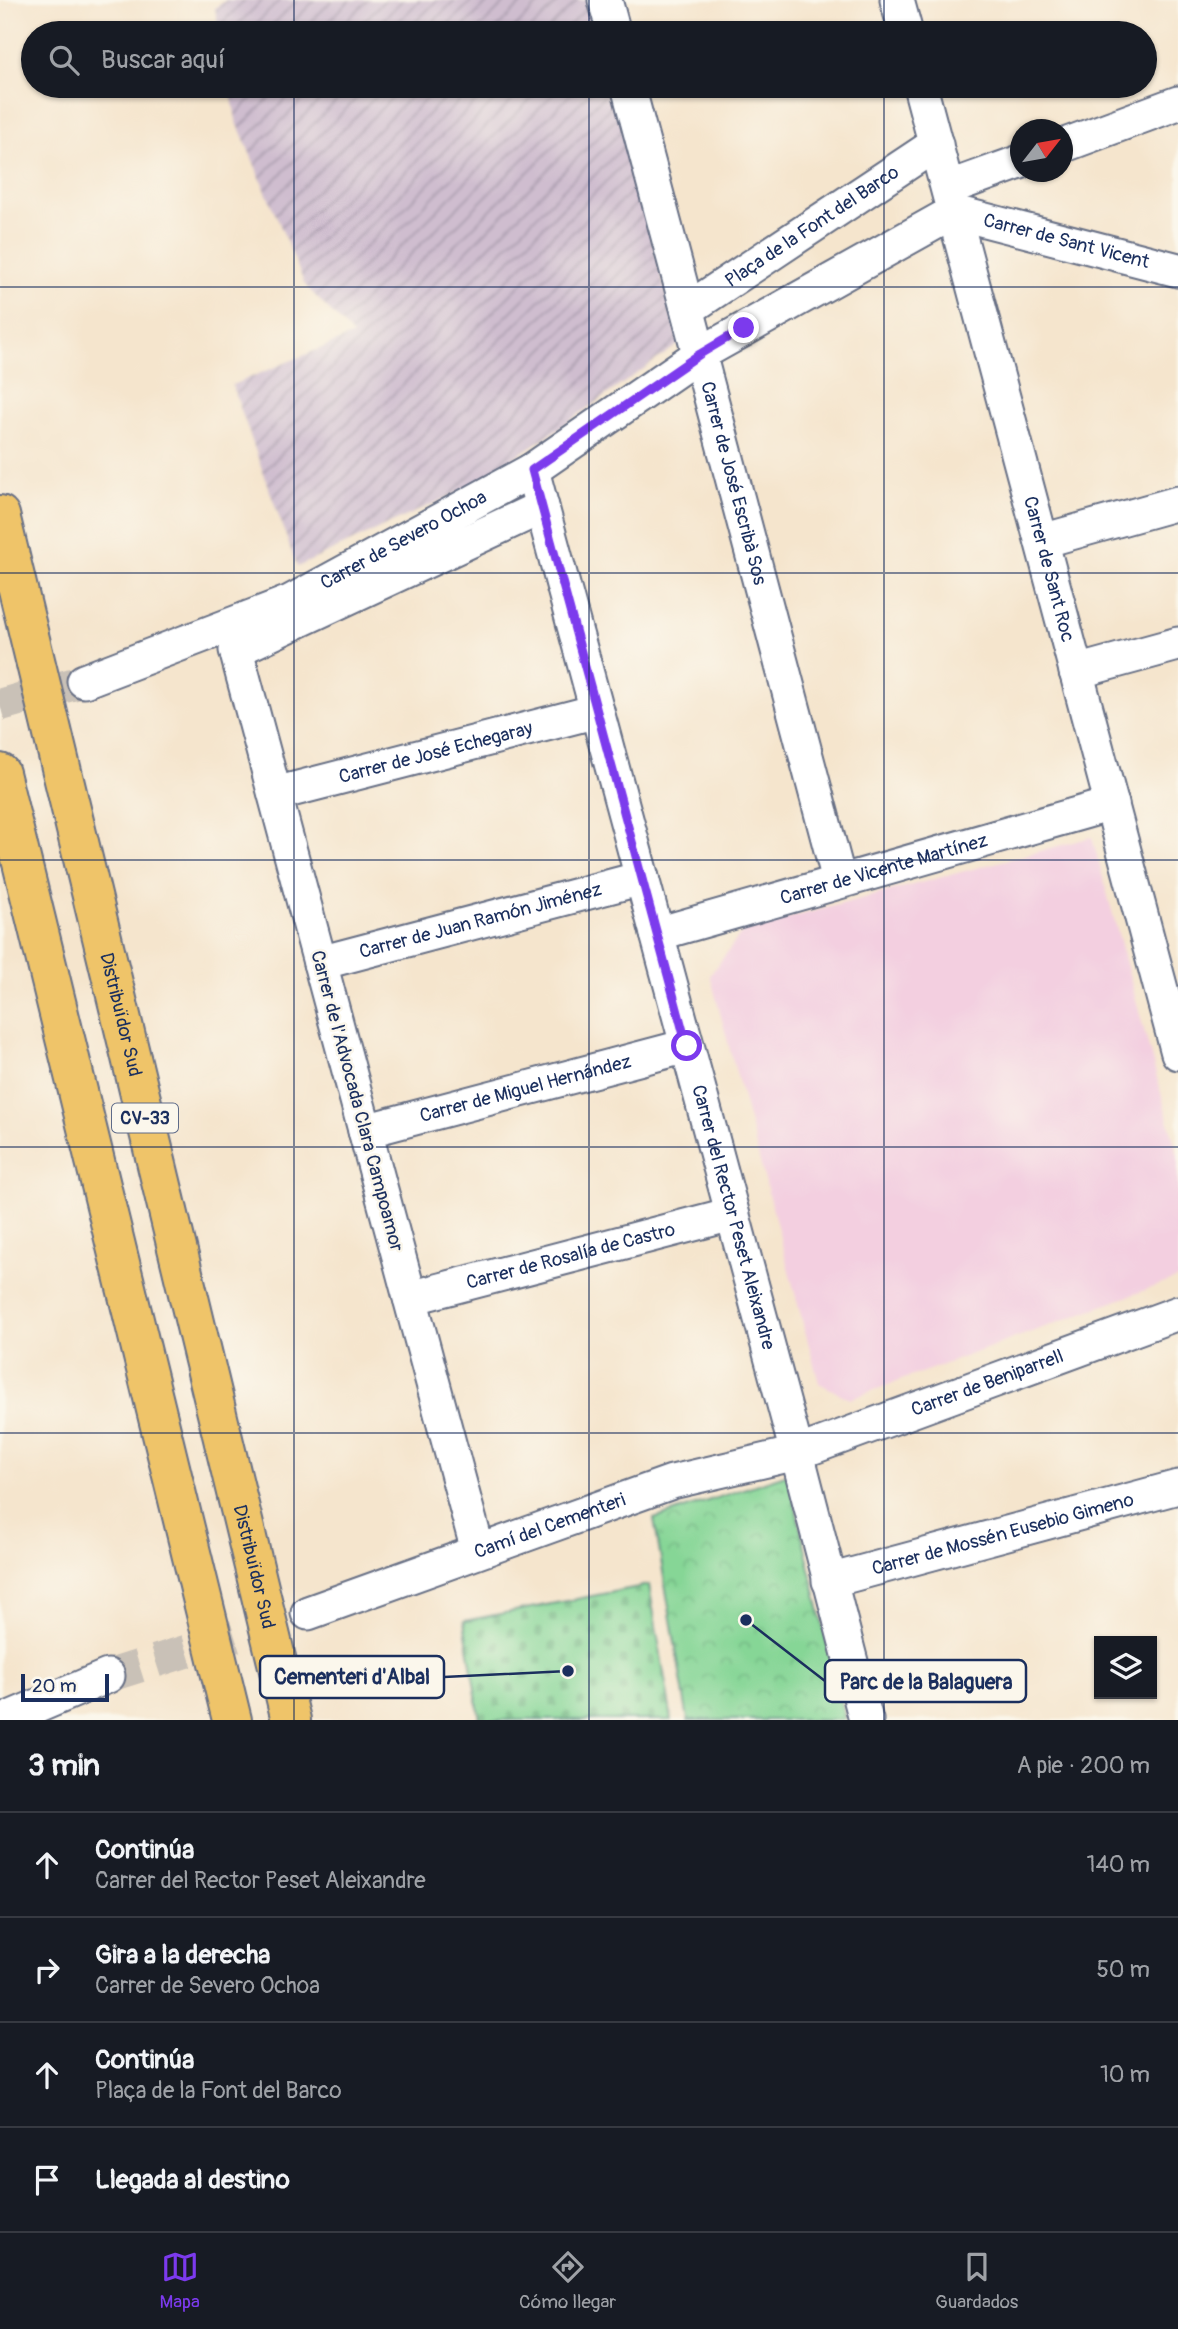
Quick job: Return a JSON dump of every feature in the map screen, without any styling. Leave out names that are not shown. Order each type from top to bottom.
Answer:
[{"type":"highway","name":"Distribuïdor Sud","points":[[0,515],[291,1720]]},
{"type":"highway","name":"CV-33","points":[[0,773],[232,1720]]},
{"type":"street","points":[[605,0],[611,21]]},
{"type":"street","points":[[897,0],[903,21]]},
{"type":"street","name":"Carrer de José Escribà Sos","points":[[631,98],[839,880]]},
{"type":"street","name":"Carrer de Sant Roc","points":[[923,98],[1112,804],[1165,949],[1178,1053]]},
{"type":"street","points":[[1073,142],[1178,103]]},
{"type":"street","name":"Plaça de la Font del Barco","points":[[688,309],[936,144]]},
{"type":"street","points":[[700,354],[951,200],[1010,168]]},
{"type":"street","name":"Carrer de Sant Vicent","points":[[951,200],[1178,270]]},
{"type":"street","name":"Carrer de Severo Ochoa","points":[[84,681],[290,602],[532,470],[700,354]]},
{"type":"street","name":"Carrer del Rector Peset Aleixandre","points":[[532,470],[797,1453],[866,1720]]},
{"type":"street","points":[[1042,541],[1178,503]]},
{"type":"street","name":"Carrer de Severo Ochoa","points":[[236,650],[542,507]]},
{"type":"street","points":[[1076,671],[1178,644]]},
{"type":"street","name":"Carrer de l'Advocada Clara Campoamor","points":[[236,650],[478,1551]]},
{"type":"street","name":"Carrer de José Echegaray","points":[[275,794],[597,711]]},
{"type":"street","name":"Carrer de Vicente Martínez","points":[[657,934],[1112,804]]},
{"type":"street","name":"Carrer de Juan Ramón Jiménez","points":[[320,963],[642,878]]},
{"type":"street","name":"Carrer de Miguel Hernández","points":[[365,1131],[687,1046]]},
{"type":"street","name":"Carrer de Rosalía de Castro","points":[[410,1298],[732,1214]]},
{"type":"street","name":"Carrer de Beniparrell","points":[[797,1453],[1178,1313]]},
{"type":"street","name":"Camí del Cementeri","points":[[309,1613],[672,1482],[797,1453]]},
{"type":"street","name":"Carrer de Mossén Eusebio Gimeno","points":[[829,1581],[1176,1497]]},
{"type":"street","points":[[5,1720],[108,1676]]},
{"type":"shaded area","points":[[226,0],[590,0],[595,21],[218,21],[215,8]]},
{"type":"shaded area","points":[[232,98],[615,98],[679,344],[562,426],[465,489],[297,567],[232,385],[353,335],[305,285],[236,120]]},
{"type":"shaded area","points":[[1092,837],[1178,1156],[1178,1278],[850,1399],[819,1383],[710,975],[744,930]]},
{"type":"green space","points":[[788,1474],[845,1720],[688,1720],[654,1519]]},
{"type":"green space","points":[[649,1585],[672,1720],[480,1720],[464,1621]]},
{"type":"tunnel","points":[[0,705],[84,681]]},
{"type":"tunnel","points":[[108,1676],[308,1613]]},
{"type":"place","name":"Parc de la Balaguera","points":[[746,1620]]},
{"type":"place","name":"Cementeri d'Albal","points":[[568,1671]]},
{"type":"route","points":[[687,1046],[532,470],[700,354],[744,328]]}]
